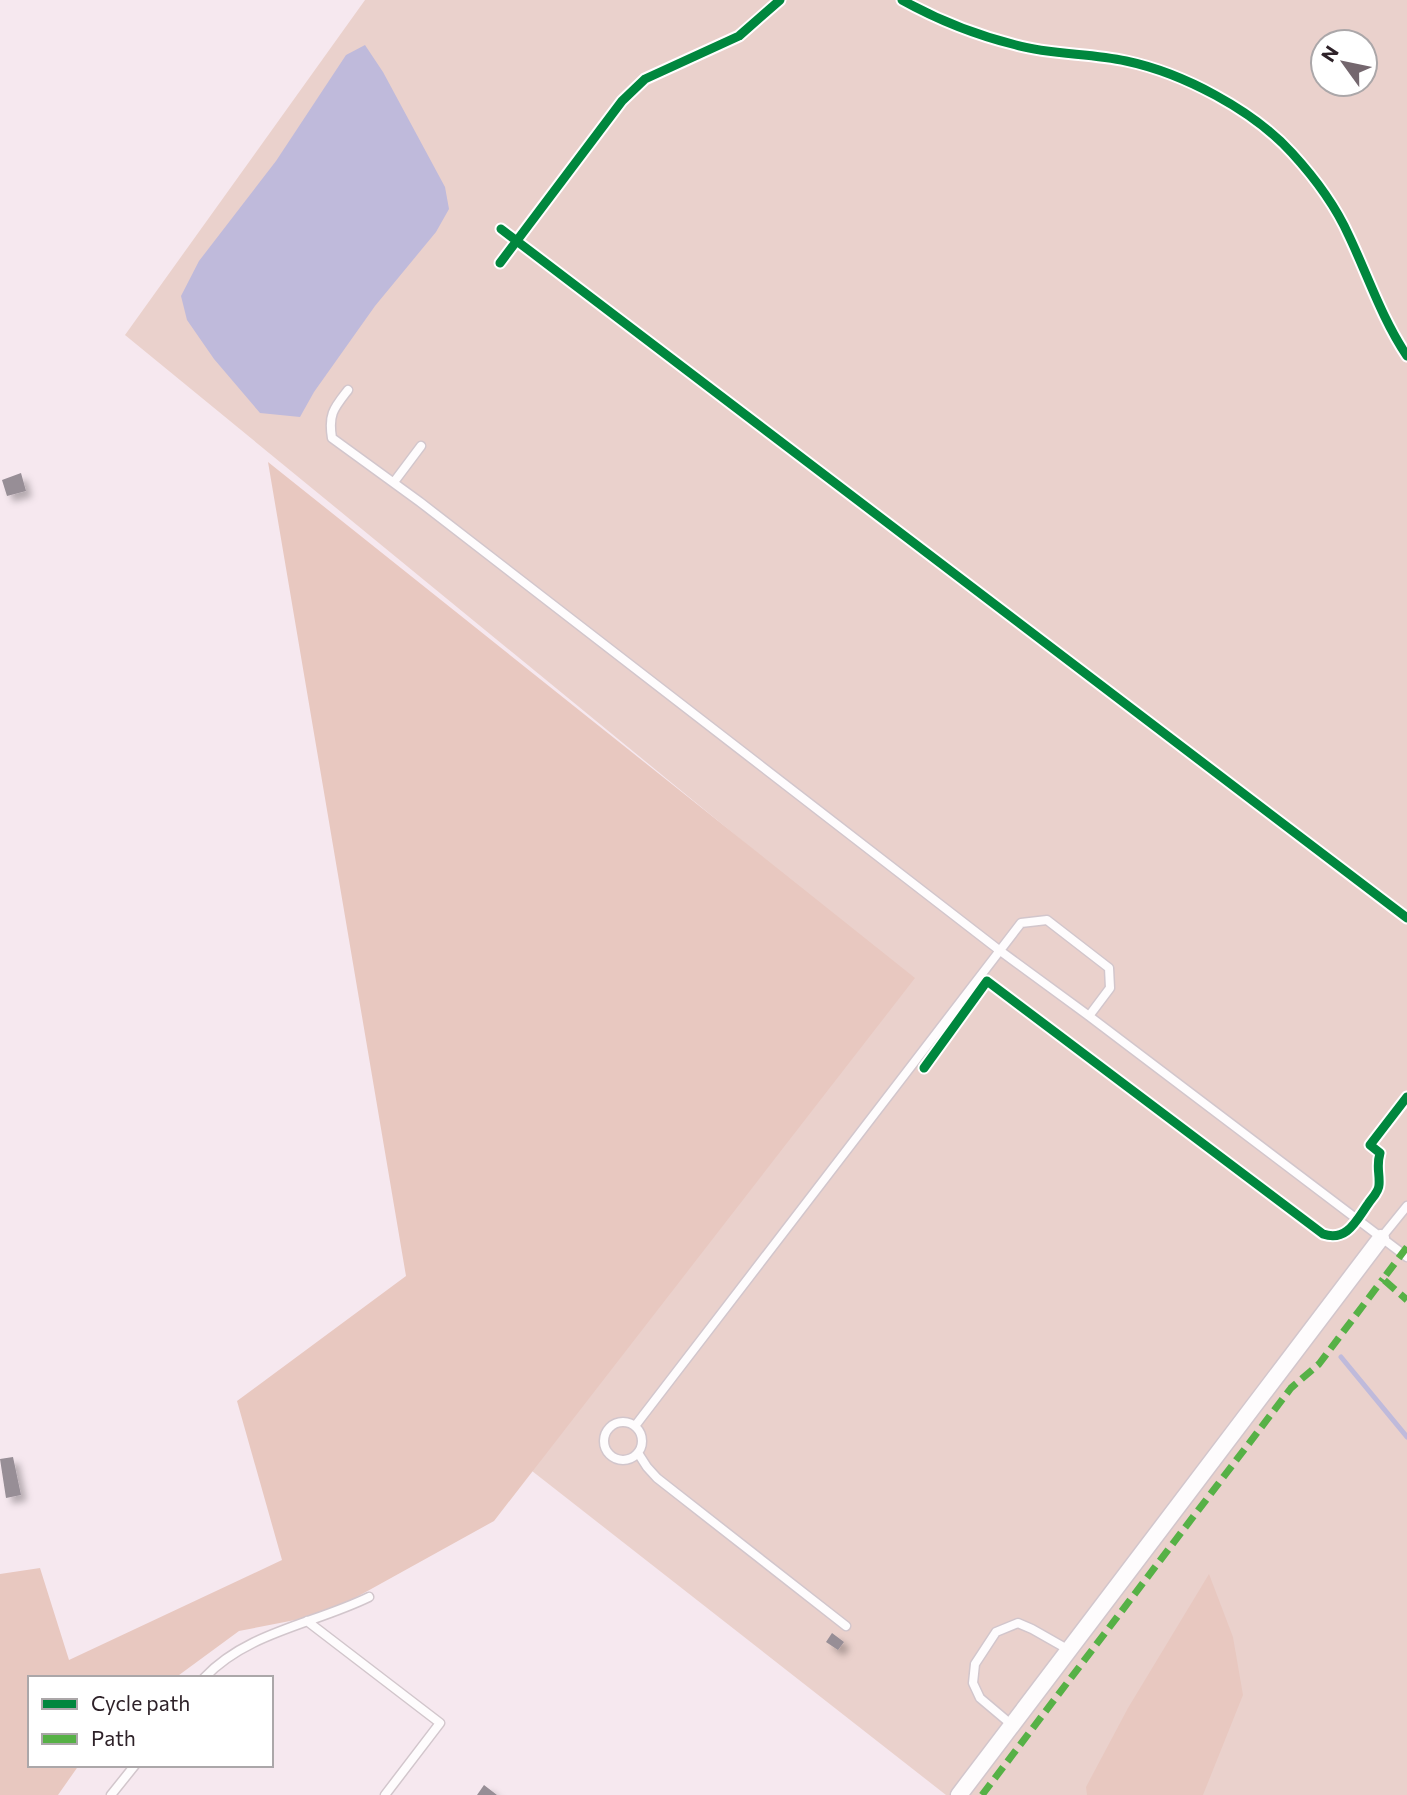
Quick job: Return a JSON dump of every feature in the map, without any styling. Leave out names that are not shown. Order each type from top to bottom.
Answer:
[{"type":"street","points":[[959,1795],[1381,1238]]},
{"type":"lane","points":[[348,390],[334,409],[329,422],[332,438],[394,482],[999,950],[1407,1257]]},
{"type":"lane","points":[[394,482],[421,446]]},
{"type":"lane","points":[[635,1426],[1021,923],[1047,920],[1109,968],[1110,988],[1089,1016]]},
{"type":"lane","points":[[1381,1238],[1407,1206]]},
{"type":"lane","points":[[623,1421],[635,1426],[642,1436],[638,1453],[627,1460],[609,1455],[604,1443],[607,1430],[623,1421]]},
{"type":"lane","points":[[638,1453],[657,1478],[846,1626]]},
{"type":"lane","points":[[206,1676],[239,1648],[347,1608],[369,1597]]},
{"type":"lane","points":[[307,1621],[440,1723],[384,1795]]},
{"type":"lane","points":[[1012,1725],[980,1699],[973,1683],[975,1664],[996,1632],[1018,1623],[1069,1650]]},
{"type":"lane","points":[[111,1795],[133,1767]]},
{"type":"shaded area","points":[[365,0],[1407,0],[1407,1795],[946,1795],[518,1460],[894,965],[125,335]]},
{"type":"shaded area","points":[[365,45],[383,72],[445,187],[449,209],[436,232],[375,306],[314,392],[300,417],[260,413],[214,359],[187,320],[181,296],[199,261],[276,161],[346,55]]},
{"type":"shaded area","points":[[268,462],[915,978],[494,1521],[326,1614],[239,1631],[178,1676],[28,1676],[28,1767],[78,1767],[58,1795],[0,1795],[0,1574],[40,1568],[69,1660],[282,1560],[237,1401],[406,1276]]},
{"type":"shaded area","points":[[1209,1574],[1233,1637],[1243,1695],[1203,1795],[1087,1795],[1086,1787],[1128,1708]]},
{"type":"building","points":[[21,473],[26,491],[7,496],[2,480]]},
{"type":"building","points":[[13,1457],[21,1495],[6,1498],[0,1459]]},
{"type":"building","points":[[832,1633],[844,1642],[838,1650],[826,1642]]},
{"type":"building","points":[[484,1785],[497,1795],[477,1795]]},
{"type":"waterway","points":[[1341,1357],[1407,1437]]},
{"type":"marked path","points":[[1407,1247],[1383,1279],[1407,1300]]},
{"type":"marked path","points":[[982,1795],[1291,1388],[1319,1364],[1383,1279]]},
{"type":"cycle path","points":[[500,263],[622,101],[645,79],[739,36],[780,0]]},
{"type":"cycle path","points":[[902,0],[929,14],[1001,41],[1043,51],[1126,61],[1170,74],[1216,95],[1258,122],[1292,153],[1331,203],[1344,225],[1390,327],[1407,356]]},
{"type":"cycle path","points":[[501,229],[1407,918]]},
{"type":"cycle path","points":[[924,1068],[987,981],[1323,1234],[1331,1236],[1345,1233],[1378,1190],[1380,1153],[1370,1145],[1407,1097]]}]
